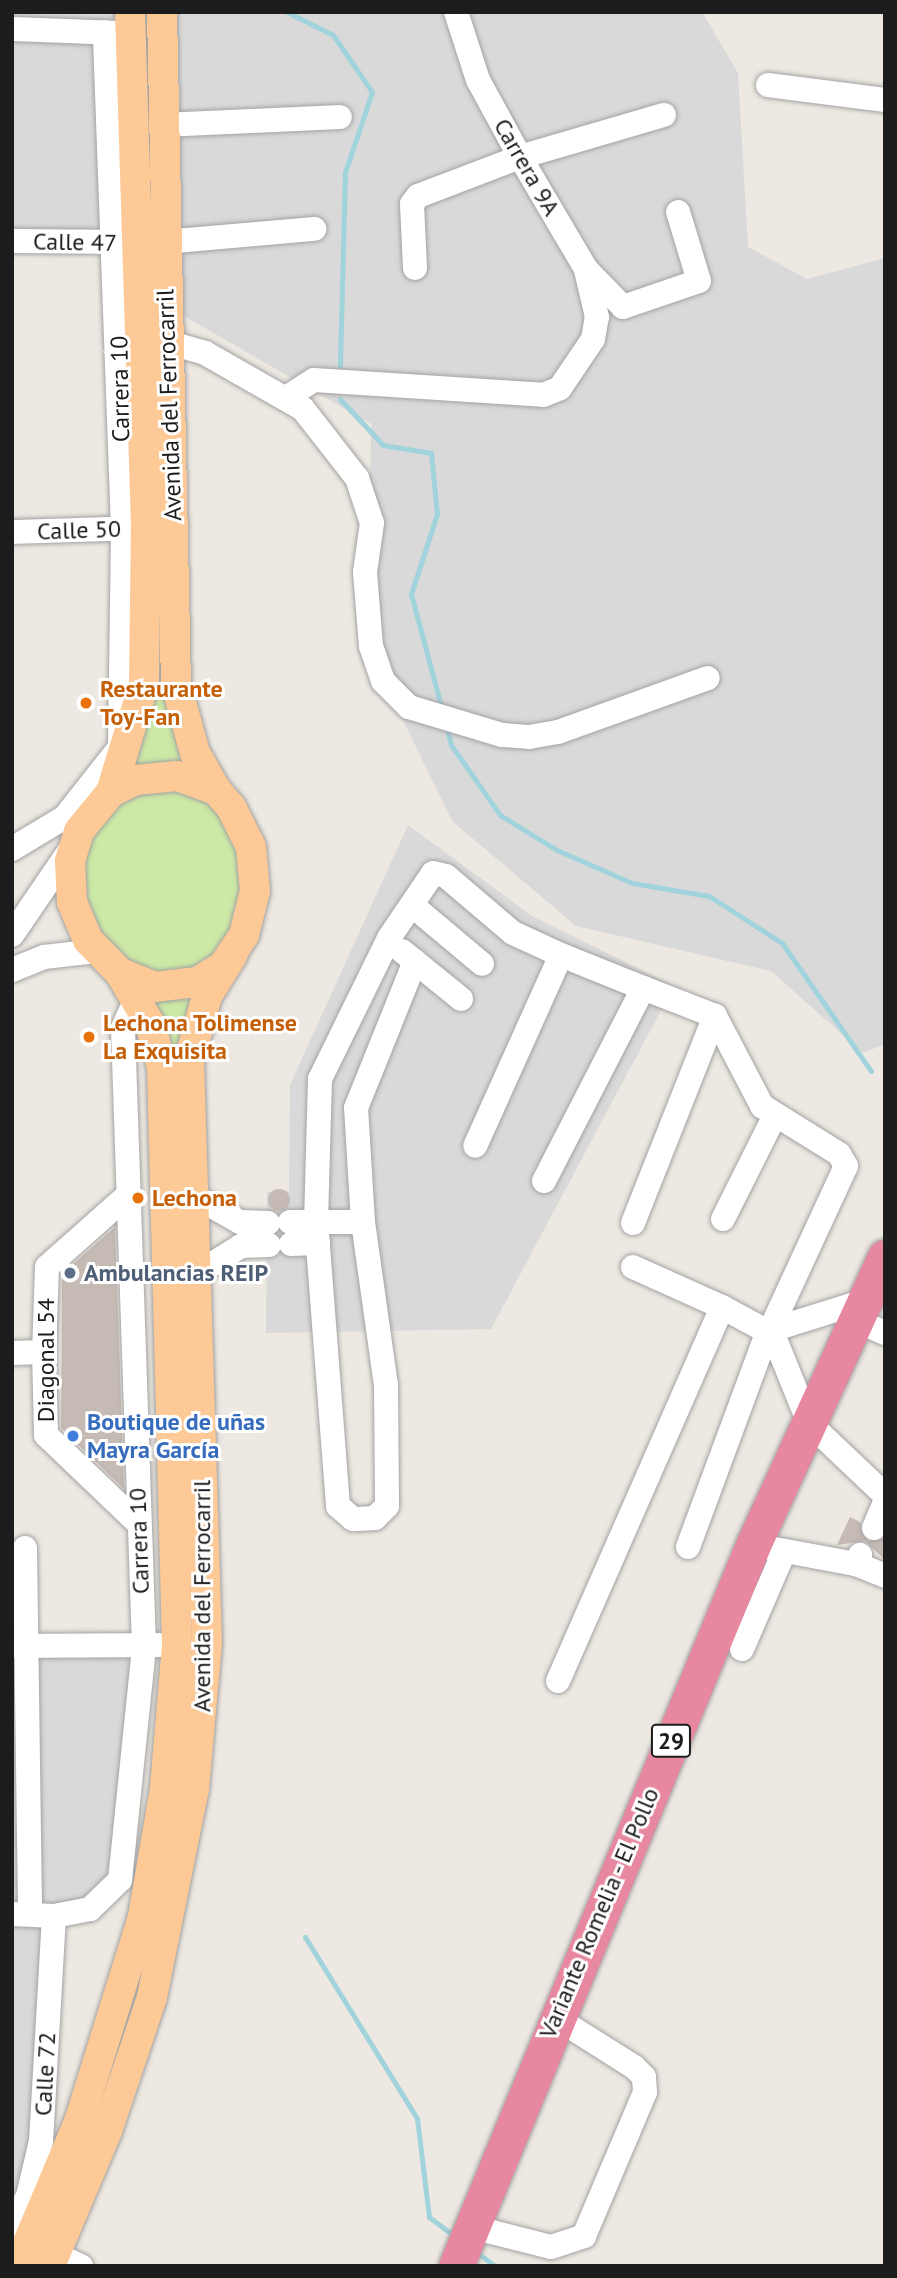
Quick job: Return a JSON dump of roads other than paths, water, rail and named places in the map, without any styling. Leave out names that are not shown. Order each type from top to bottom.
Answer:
[{"type":"highway","name":"Variante Romelia - El Pollo","points":[[465,2245],[555,2017],[769,1549],[809,1423],[870,1318],[885,1256]]},
{"type":"main road","name":"Avenida del Ferrocarril","points":[[162,12],[163,125],[140,242],[167,342],[176,684],[194,752],[216,790]]},
{"type":"main road","name":"Avenida del Ferrocarril","points":[[111,792],[144,684],[135,528],[140,242],[122,26]]},
{"type":"main road","points":[[163,776],[216,790],[243,826],[255,869],[252,914],[233,954],[211,975],[183,986],[129,985],[97,951],[72,902],[72,847],[111,792],[163,776]]},
{"type":"main road","name":"Avenida del Ferrocarril","points":[[62,2262],[152,1997],[194,1789],[207,1643],[192,1038],[207,996],[233,954]]},
{"type":"main road","name":"Avenida del Ferrocarril","points":[[18,2266],[80,2119],[143,1917],[165,1788],[177,1644],[164,1094],[158,1046],[129,985]]},
{"type":"street","name":"Carrera 9A","points":[[456,12],[478,80],[520,157],[586,269],[623,307],[699,281],[678,212]]},
{"type":"street","points":[[12,29],[122,26]]},
{"type":"street","points":[[768,85],[885,100]]},
{"type":"street","points":[[415,268],[414,199],[520,157],[663,115]]},
{"type":"street","points":[[163,125],[340,117]]},
{"type":"street","name":"Calle 47","points":[[12,241],[140,242],[314,229]]},
{"type":"street","points":[[286,398],[314,380],[543,395],[560,388],[593,339],[597,317],[586,269]]},
{"type":"street","points":[[167,342],[205,353],[303,409],[366,493],[372,523],[365,572],[371,646],[383,681],[409,707],[502,735],[558,732],[708,678]]},
{"type":"street","points":[[12,849],[65,817],[120,747],[135,528]]},
{"type":"street","name":"Calle 50","points":[[12,532],[135,528]]},
{"type":"street","points":[[12,935],[72,847]]},
{"type":"street","points":[[415,961],[356,1108],[363,1222],[386,1385],[387,1506],[375,1518],[353,1519],[338,1506],[317,1232],[320,1079],[389,938],[433,873],[446,876],[513,933],[561,955],[715,1016],[774,1117],[839,1154],[846,1166],[771,1330],[688,1547]]},
{"type":"street","points":[[413,906],[482,964]]},
{"type":"street","points":[[389,938],[461,999]]},
{"type":"street","points":[[12,970],[44,957],[97,951]]},
{"type":"street","points":[[475,1146],[561,955]]},
{"type":"street","name":"Carrera 10","points":[[32,1915],[90,1909],[120,1880],[144,1646],[137,1522],[122,1028],[129,985]]},
{"type":"street","points":[[544,1181],[643,988]]},
{"type":"street","points":[[633,1223],[715,1016]]},
{"type":"street","points":[[723,1219],[774,1117]]},
{"type":"street","name":"Diagonal 54","points":[[128,1195],[47,1267],[44,1352],[47,1435],[137,1522]]},
{"type":"street","points":[[194,1196],[241,1234],[317,1232],[363,1222]]},
{"type":"street","points":[[198,1273],[241,1234]]},
{"type":"street","points":[[634,1267],[771,1330],[870,1318]]},
{"type":"street","points":[[558,1681],[722,1307]]},
{"type":"street","points":[[771,1330],[809,1423],[885,1495]]},
{"type":"street","points":[[12,1353],[44,1352]]},
{"type":"street","points":[[874,1528],[885,1503]]},
{"type":"street","name":"Calle 72","points":[[12,2227],[20,2194],[41,2141],[20,1647],[25,1548]]},
{"type":"street","points":[[742,1649],[769,1549],[858,1560],[885,1576]]},
{"type":"street","points":[[20,1647],[177,1644]]},
{"type":"street","points":[[465,2245],[551,2247],[584,2236],[645,2092],[644,2077],[634,2067],[555,2017]]},
{"type":"waterway","points":[[287,12],[333,35],[372,92],[345,172],[340,367]]},
{"type":"waterway","points":[[340,399],[383,445],[431,453],[437,514],[411,594],[442,710]]},
{"type":"waterway","points":[[446,726],[451,745],[500,815],[557,850],[632,883],[709,896],[782,943],[871,1071]]},
{"type":"waterway","points":[[305,1937],[417,2118],[429,2217],[456,2237]]},
{"type":"waterway","points":[[475,2251],[495,2266]]},
{"type":"place","name":"Restaurante Toy-Fan","points":[[86,703]]},
{"type":"place","name":"Lechona Tolimense La Exquisita","points":[[89,1037]]},
{"type":"place","name":"Lechona","points":[[138,1198]]},
{"type":"place","name":"Ambulancias REIP","points":[[70,1273]]},
{"type":"place","name":"Boutique de uñas Mayra García","points":[[73,1436]]}]
